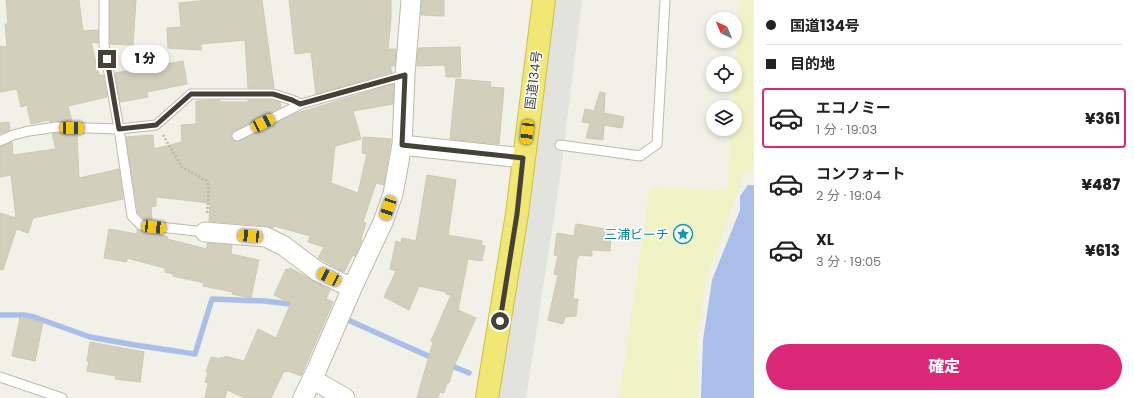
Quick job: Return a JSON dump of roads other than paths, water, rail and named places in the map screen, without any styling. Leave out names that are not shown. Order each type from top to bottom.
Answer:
[{"type":"highway","name":"国道134号","points":[[487,398],[517,214],[544,0]]},
{"type":"street","points":[[303,398],[383,222],[393,194],[402,145],[405,75],[411,0]]},
{"type":"street","points":[[402,145],[523,158]]},
{"type":"street","points":[[205,232],[266,238],[284,246],[317,271],[352,288]]},
{"type":"street","points":[[312,379],[345,398]]},
{"type":"lane","points":[[104,0],[104,46],[119,129],[132,216],[141,225],[205,232]]},
{"type":"lane","points":[[560,145],[640,156],[657,144],[665,0]]},
{"type":"lane","points":[[237,136],[300,104],[405,75]]},
{"type":"lane","points":[[0,142],[13,135],[56,127],[119,129],[156,125],[191,94],[273,94],[300,104]]},
{"type":"lane","points":[[0,377],[62,398]]},
{"type":"water","points":[[748,185],[754,185],[754,398],[701,398],[703,340],[712,280],[740,210],[740,196]]},
{"type":"waterway","points":[[0,315],[24,315],[34,317],[90,337],[195,354],[212,299],[265,301],[298,305]]},
{"type":"waterway","points":[[348,320],[435,359]]},
{"type":"waterway","points":[[447,364],[469,373]]},
{"type":"place","name":"三浦ビーチ","points":[[683,234]]}]
